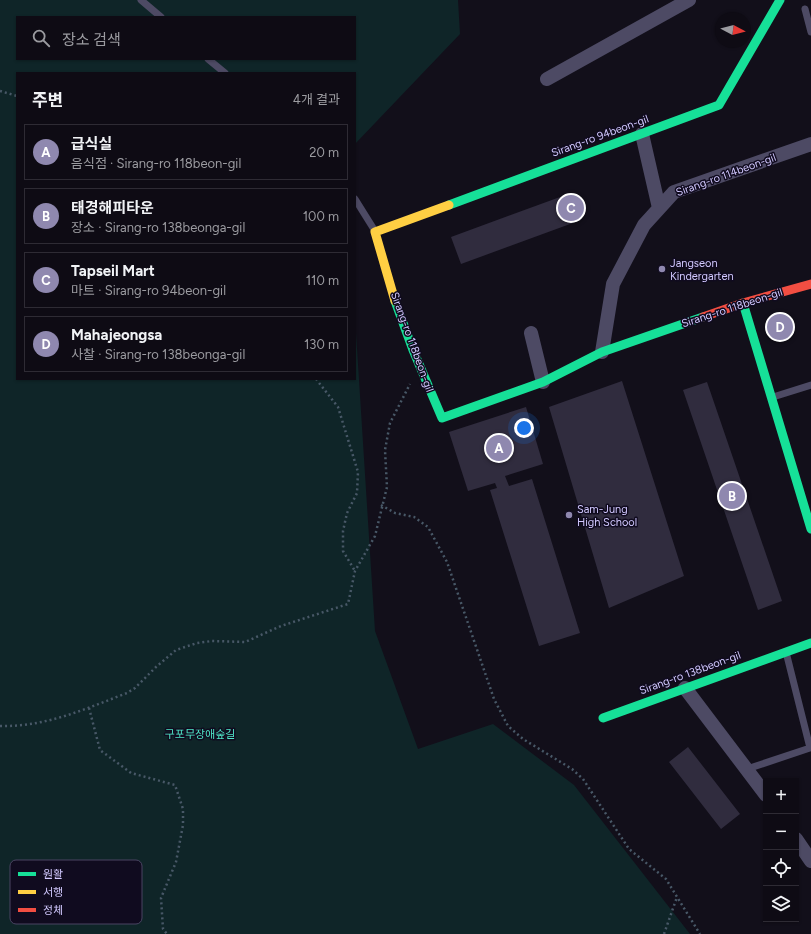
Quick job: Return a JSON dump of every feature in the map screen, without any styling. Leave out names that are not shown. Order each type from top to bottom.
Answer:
[{"type":"street","points":[[547,79],[689,0]]},
{"type":"street","name":"Sirang-ro 94beon-gil","points":[[375,232],[718,105],[780,0]]},
{"type":"street","points":[[642,134],[659,208]]},
{"type":"street","name":"Sirang-ro 114beon-gil","points":[[602,352],[613,284],[644,225],[674,192],[811,144]]},
{"type":"street","name":"Sirang-ro 118beon-gil","points":[[375,232],[402,319],[420,370],[442,418],[544,382],[602,352],[743,303],[811,284]]},
{"type":"street","points":[[743,303],[811,529]]},
{"type":"street","points":[[531,333],[544,382]]},
{"type":"street","name":"Sirang-ro 138beon-gil","points":[[603,718],[811,643]]},
{"type":"street","points":[[685,688],[763,791]]},
{"type":"street","points":[[799,843],[811,861]]},
{"type":"lane","points":[[141,0],[160,16]]},
{"type":"lane","points":[[805,9],[811,32]]},
{"type":"lane","points":[[209,60],[224,72]]},
{"type":"lane","points":[[356,201],[375,232]]},
{"type":"lane","points":[[772,398],[811,385]]},
{"type":"lane","points":[[748,769],[810,748],[786,652]]},
{"type":"path","points":[[0,91],[16,96]]},
{"type":"path","points":[[0,726],[29,726],[48,722],[127,693],[136,688],[156,667],[176,650],[197,643],[212,641],[245,642],[281,626],[348,604],[355,571],[375,536],[381,505],[387,487],[385,450],[390,423],[409,385],[420,370]]},
{"type":"path","points":[[317,380],[338,407],[358,472],[357,493],[347,513],[343,531],[344,551],[355,571]]},
{"type":"path","points":[[381,505],[395,513],[414,517],[428,527],[447,562],[494,699],[508,726],[523,739],[572,769],[583,779],[629,849],[666,878],[700,934]]},
{"type":"path","points":[[89,708],[100,750],[132,773],[175,785],[183,809],[183,825],[176,862],[161,898],[163,929],[168,934]]},
{"type":"path","points":[[664,934],[677,896]]},
{"type":"green space","name":"구포무장애숲길","points":[[0,0],[458,0],[460,34],[356,143],[356,72],[16,72],[16,380],[356,380],[356,333],[375,631],[418,749],[493,724],[574,785],[690,934],[0,934]]},
{"type":"building","points":[[571,193],[581,220],[461,264],[451,237]]},
{"type":"building","points":[[622,381],[684,576],[609,608],[549,407]]},
{"type":"building","points":[[707,382],[782,601],[758,610],[683,390]]},
{"type":"building","points":[[526,407],[543,464],[505,476],[509,486],[532,479],[580,633],[539,646],[490,490],[497,488],[495,483],[468,491],[449,432]]},
{"type":"building","points":[[688,747],[740,814],[721,829],[669,762]]},
{"type":"traffic: fast","points":[[449,205],[719,105],[780,0]]},
{"type":"traffic: fast","points":[[395,301],[413,350],[442,418],[543,382],[602,352],[703,317]]},
{"type":"traffic: fast","points":[[743,303],[811,529]]},
{"type":"traffic: fast","points":[[603,718],[811,643]]},
{"type":"traffic: slow","points":[[395,301],[375,232],[449,205]]},
{"type":"traffic: jam","points":[[703,317],[743,303],[811,284]]},
{"type":"place","name":"Tapseil Mart","points":[[571,208]]},
{"type":"place","name":"Jangseon Kindergarten","points":[[662,269]]},
{"type":"place","name":"Mahajeongsa","points":[[780,327]]},
{"type":"place","name":"급식실","points":[[499,448]]},
{"type":"place","name":"태경해피타운","points":[[732,496]]},
{"type":"place","name":"Sam-Jung High School","points":[[569,515]]}]
